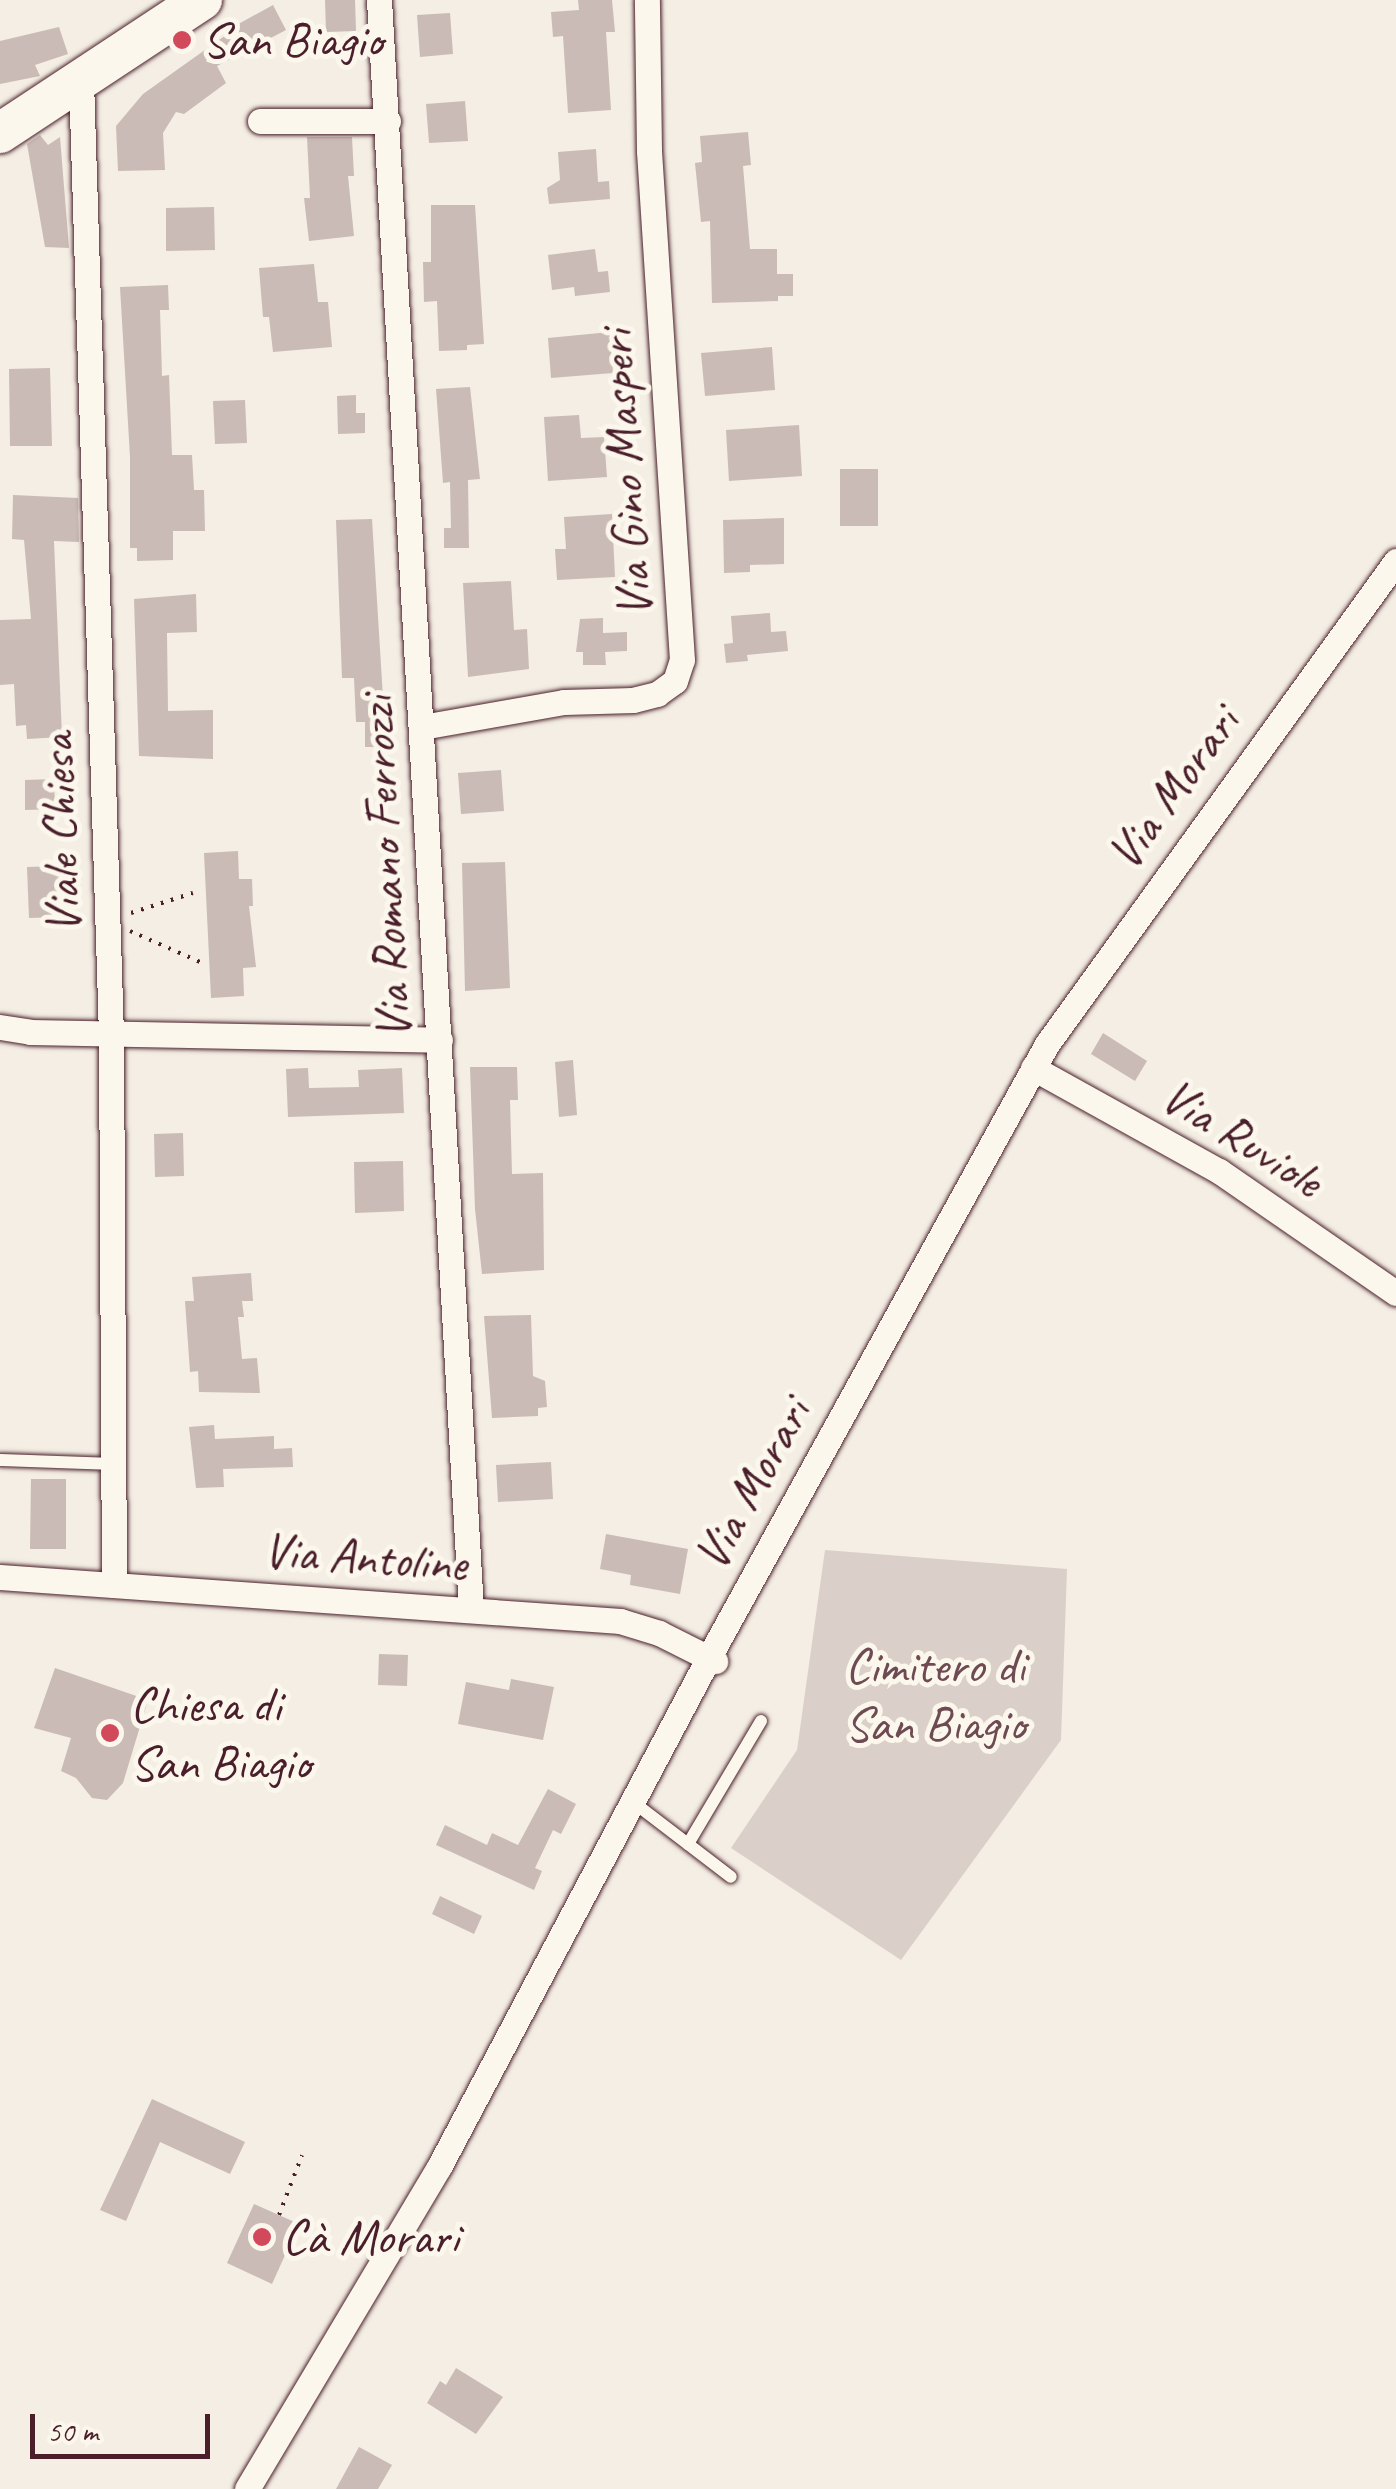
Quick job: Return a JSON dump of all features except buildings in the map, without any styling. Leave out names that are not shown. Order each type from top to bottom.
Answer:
[{"type":"main road","points":[[0,133],[202,0]]},
{"type":"street","name":"Via Romano Ferrozzi","points":[[380,0],[470,1609]]},
{"type":"street","name":"Via Gino Masperi","points":[[422,727],[564,702],[645,697],[675,681],[682,660],[649,151],[647,0]]},
{"type":"street","name":"Viale Chiesa","points":[[80,80],[112,1034],[114,1585]]},
{"type":"street","points":[[260,121],[388,121]]},
{"type":"street","name":"Via Morari","points":[[247,2489],[439,2167],[1033,1068],[1108,954],[1396,561]]},
{"type":"street","points":[[0,1027],[112,1034],[440,1040]]},
{"type":"street","name":"Via Ruviole","points":[[1033,1068],[1219,1170],[1396,1292]]},
{"type":"street","name":"Via Antoline","points":[[0,1577],[620,1621],[659,1633],[712,1659]]},
{"type":"lane","points":[[0,1460],[114,1464]]},
{"type":"lane","points":[[688,1844],[761,1722]]},
{"type":"lane","points":[[633,1802],[731,1877]]},
{"type":"path","points":[[108,920],[193,893]]},
{"type":"path","points":[[108,920],[200,962]]},
{"type":"path","points":[[279,2215],[302,2155]]},
{"type":"green space","name":"Cimitero di San Biagio","points":[[825,1550],[1067,1569],[1061,1740],[901,1960],[731,1848],[797,1750]]},
{"type":"place","name":"San Biagio","points":[[182,40]]},
{"type":"place","name":"Chiesa di San Biagio","points":[[110,1733]]},
{"type":"place","name":"Cà Morari","points":[[262,2237]]}]
